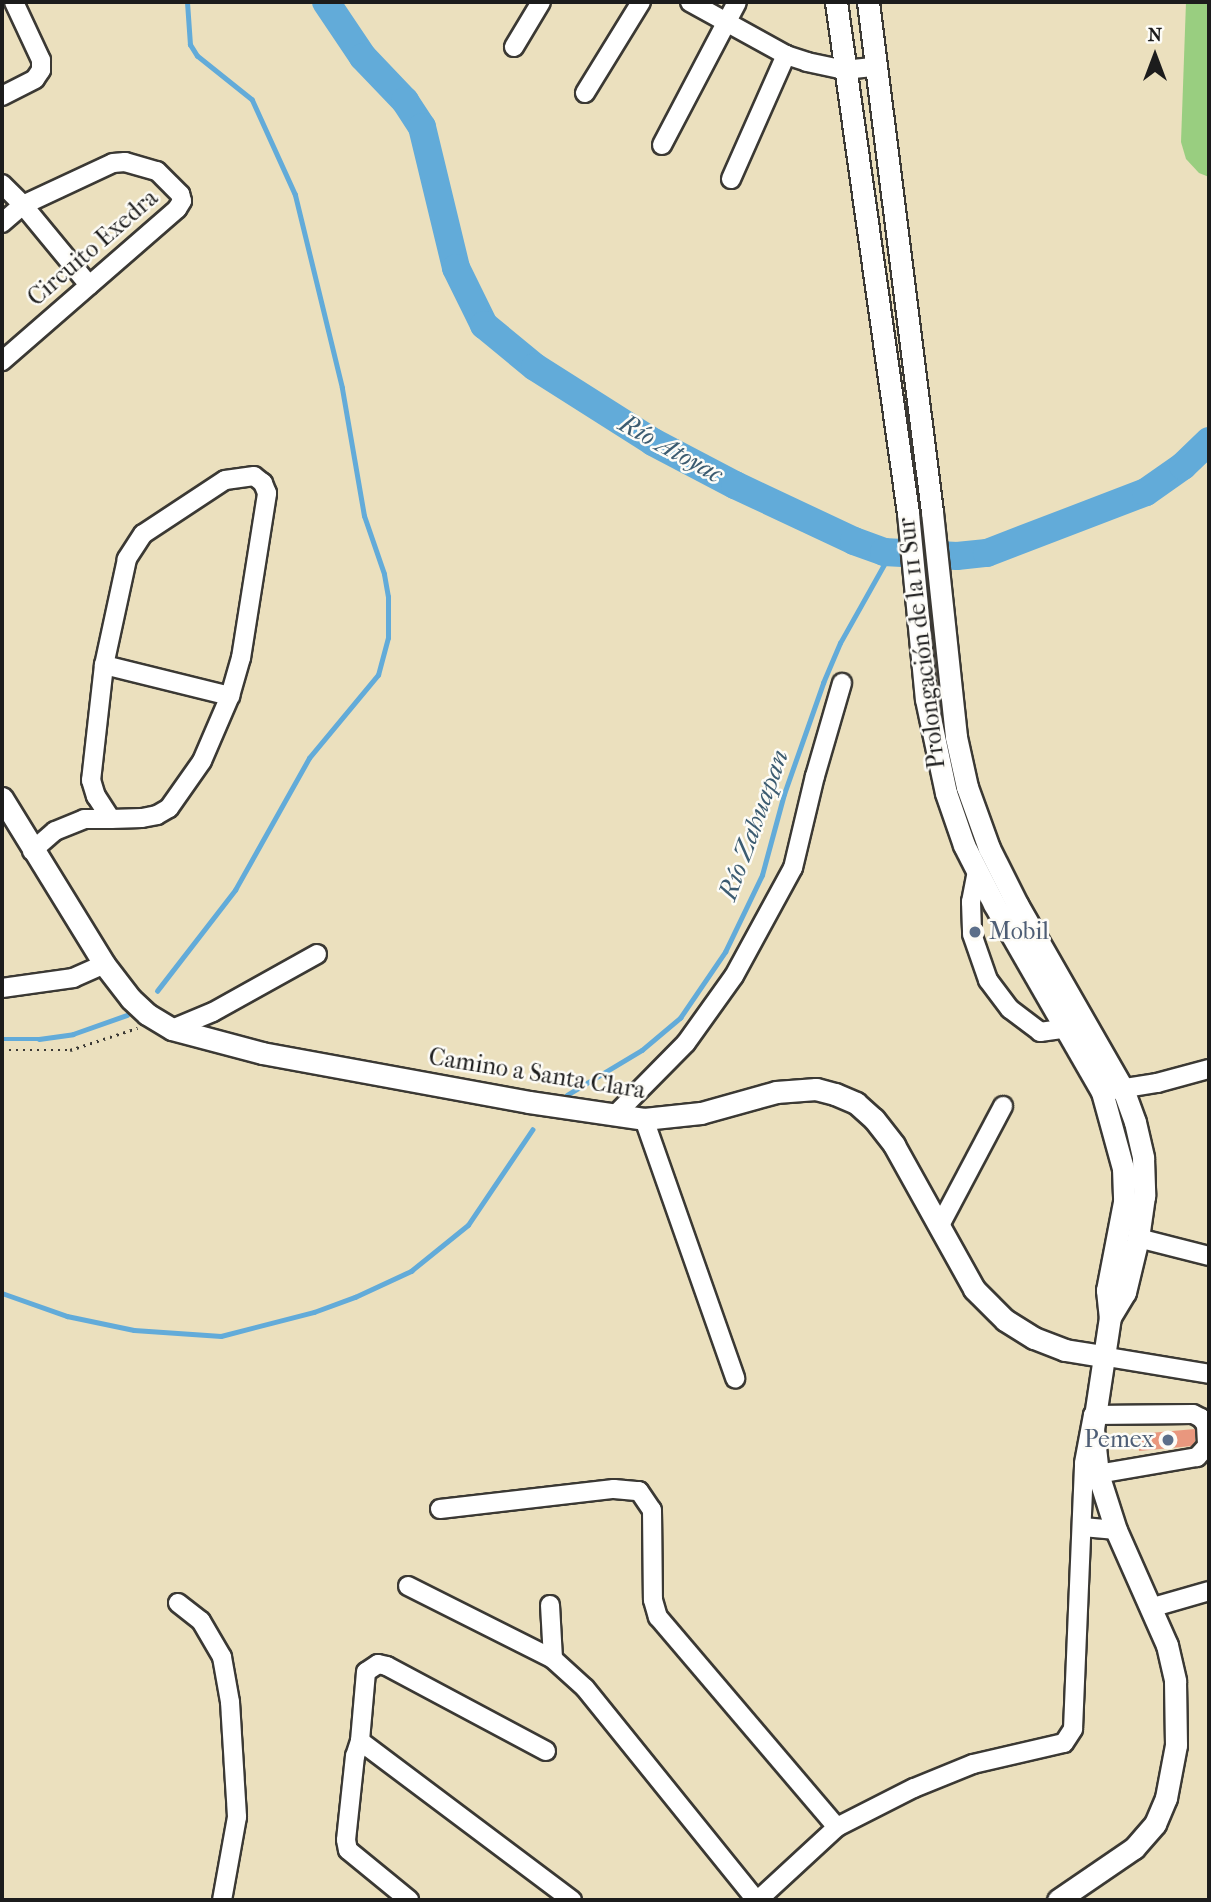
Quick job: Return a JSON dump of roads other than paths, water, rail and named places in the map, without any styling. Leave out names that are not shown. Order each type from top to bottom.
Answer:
[{"type":"main road","name":"Prolongación de la 11 Sur","points":[[836,2],[891,393],[926,699],[946,793],[977,871],[1135,1122],[1143,1158],[1144,1196],[1138,1238],[1125,1292],[1110,1317]]},
{"type":"main road","name":"Prolongación de la 11 Sur","points":[[868,2],[945,627],[956,737],[967,787],[989,848],[1075,1027]]},
{"type":"main road","points":[[946,793],[967,787]]},
{"type":"main road","name":"Camino a Santa Clara","points":[[2,798],[103,964],[131,999],[164,1024],[262,1053],[644,1119],[701,1113],[776,1092],[816,1090],[835,1094],[856,1103],[874,1119],[894,1145],[974,1289],[1005,1320],[1034,1338],[1065,1350],[1102,1356]]},
{"type":"main road","name":"Prolongación de la 11 Sur","points":[[1058,1900],[1134,1848],[1155,1824],[1166,1798],[1176,1745],[1175,1681],[1167,1645],[1116,1530],[1098,1474],[1093,1416],[1110,1317],[1107,1290],[1119,1234],[1124,1186],[1113,1090]]},
{"type":"street","points":[[2,96],[35,79],[41,70],[41,60],[14,2]]},
{"type":"street","points":[[514,47],[541,2]]},
{"type":"street","points":[[585,93],[641,2]]},
{"type":"street","points":[[690,2],[786,54],[827,68],[875,67]]},
{"type":"street","points":[[662,145],[737,2]]},
{"type":"street","points":[[731,179],[786,54]]},
{"type":"street","name":"Circuito Exedra","points":[[2,223],[23,205],[113,163],[125,162],[158,171],[180,194],[182,201],[177,209],[2,361]]},
{"type":"street","points":[[2,184],[23,205],[89,285]]},
{"type":"street","points":[[32,851],[55,831],[72,823],[158,815],[169,807],[202,761],[230,696],[241,658],[267,493],[263,483],[254,476],[225,480],[143,534],[127,559],[104,665],[91,780],[96,796],[111,819]]},
{"type":"street","points":[[104,665],[230,696]]},
{"type":"street","points":[[615,1115],[686,1043],[734,976],[793,869],[814,776],[842,682]]},
{"type":"street","points":[[977,871],[971,918],[976,950],[988,980],[1010,1009],[1040,1032],[1075,1027]]},
{"type":"street","points":[[164,1024],[213,1012],[317,954]]},
{"type":"street","points":[[2,988],[73,978],[103,964]]},
{"type":"street","points":[[1113,1090],[1209,1069]]},
{"type":"street","points":[[939,1227],[1003,1106]]},
{"type":"street","points":[[644,1119],[735,1378]]},
{"type":"street","points":[[1138,1238],[1209,1256]]},
{"type":"street","points":[[1102,1356],[1209,1374]]},
{"type":"street","points":[[408,1586],[554,1659],[585,1688],[757,1900],[837,1827],[914,1788],[973,1764],[1064,1743],[1073,1729],[1084,1463],[1093,1416],[1193,1414],[1202,1418],[1206,1425],[1206,1446],[1197,1457],[1098,1474]]},
{"type":"street","points":[[440,1509],[614,1489],[639,1492],[652,1510],[653,1600],[658,1617],[837,1827]]},
{"type":"street","points":[[1083,1527],[1116,1530]]},
{"type":"street","points":[[1150,1608],[1209,1591]]},
{"type":"street","points":[[178,1603],[201,1621],[222,1657],[230,1702],[237,1817],[222,1900]]},
{"type":"street","points":[[551,1605],[554,1659]]},
{"type":"street","points":[[409,1900],[348,1850],[346,1840],[355,1756],[360,1741],[363,1680],[370,1666],[378,1664],[546,1751]]},
{"type":"street","points":[[360,1741],[572,1900]]},
{"type":"waterway","points":[[157,991],[235,890],[309,758],[378,675],[388,638],[388,597],[384,574],[364,516],[342,388],[295,195],[252,100],[197,56],[190,45],[187,2]]},
{"type":"waterway","name":"Río Atoyac","points":[[326,2],[363,57],[405,101],[422,127],[456,268],[484,325],[535,367],[653,442],[735,485],[854,541],[884,552],[957,556],[987,553],[1146,492],[1183,466],[1209,441]]},
{"type":"waterway","name":"Río Zahuapan","points":[[567,1095],[642,1050],[680,1018],[725,952],[762,875],[784,794],[823,683],[840,643],[891,552]]},
{"type":"waterway","points":[[2,1039],[39,1039],[73,1034],[127,1015]]},
{"type":"waterway","name":"Río Zahuapan","points":[[2,1293],[67,1316],[134,1330],[221,1336],[314,1312],[355,1297],[411,1271],[468,1225],[532,1130]]},
{"type":"place","name":"Mobil","points":[[975,932]]},
{"type":"place","name":"Pemex","points":[[1168,1440]]}]
